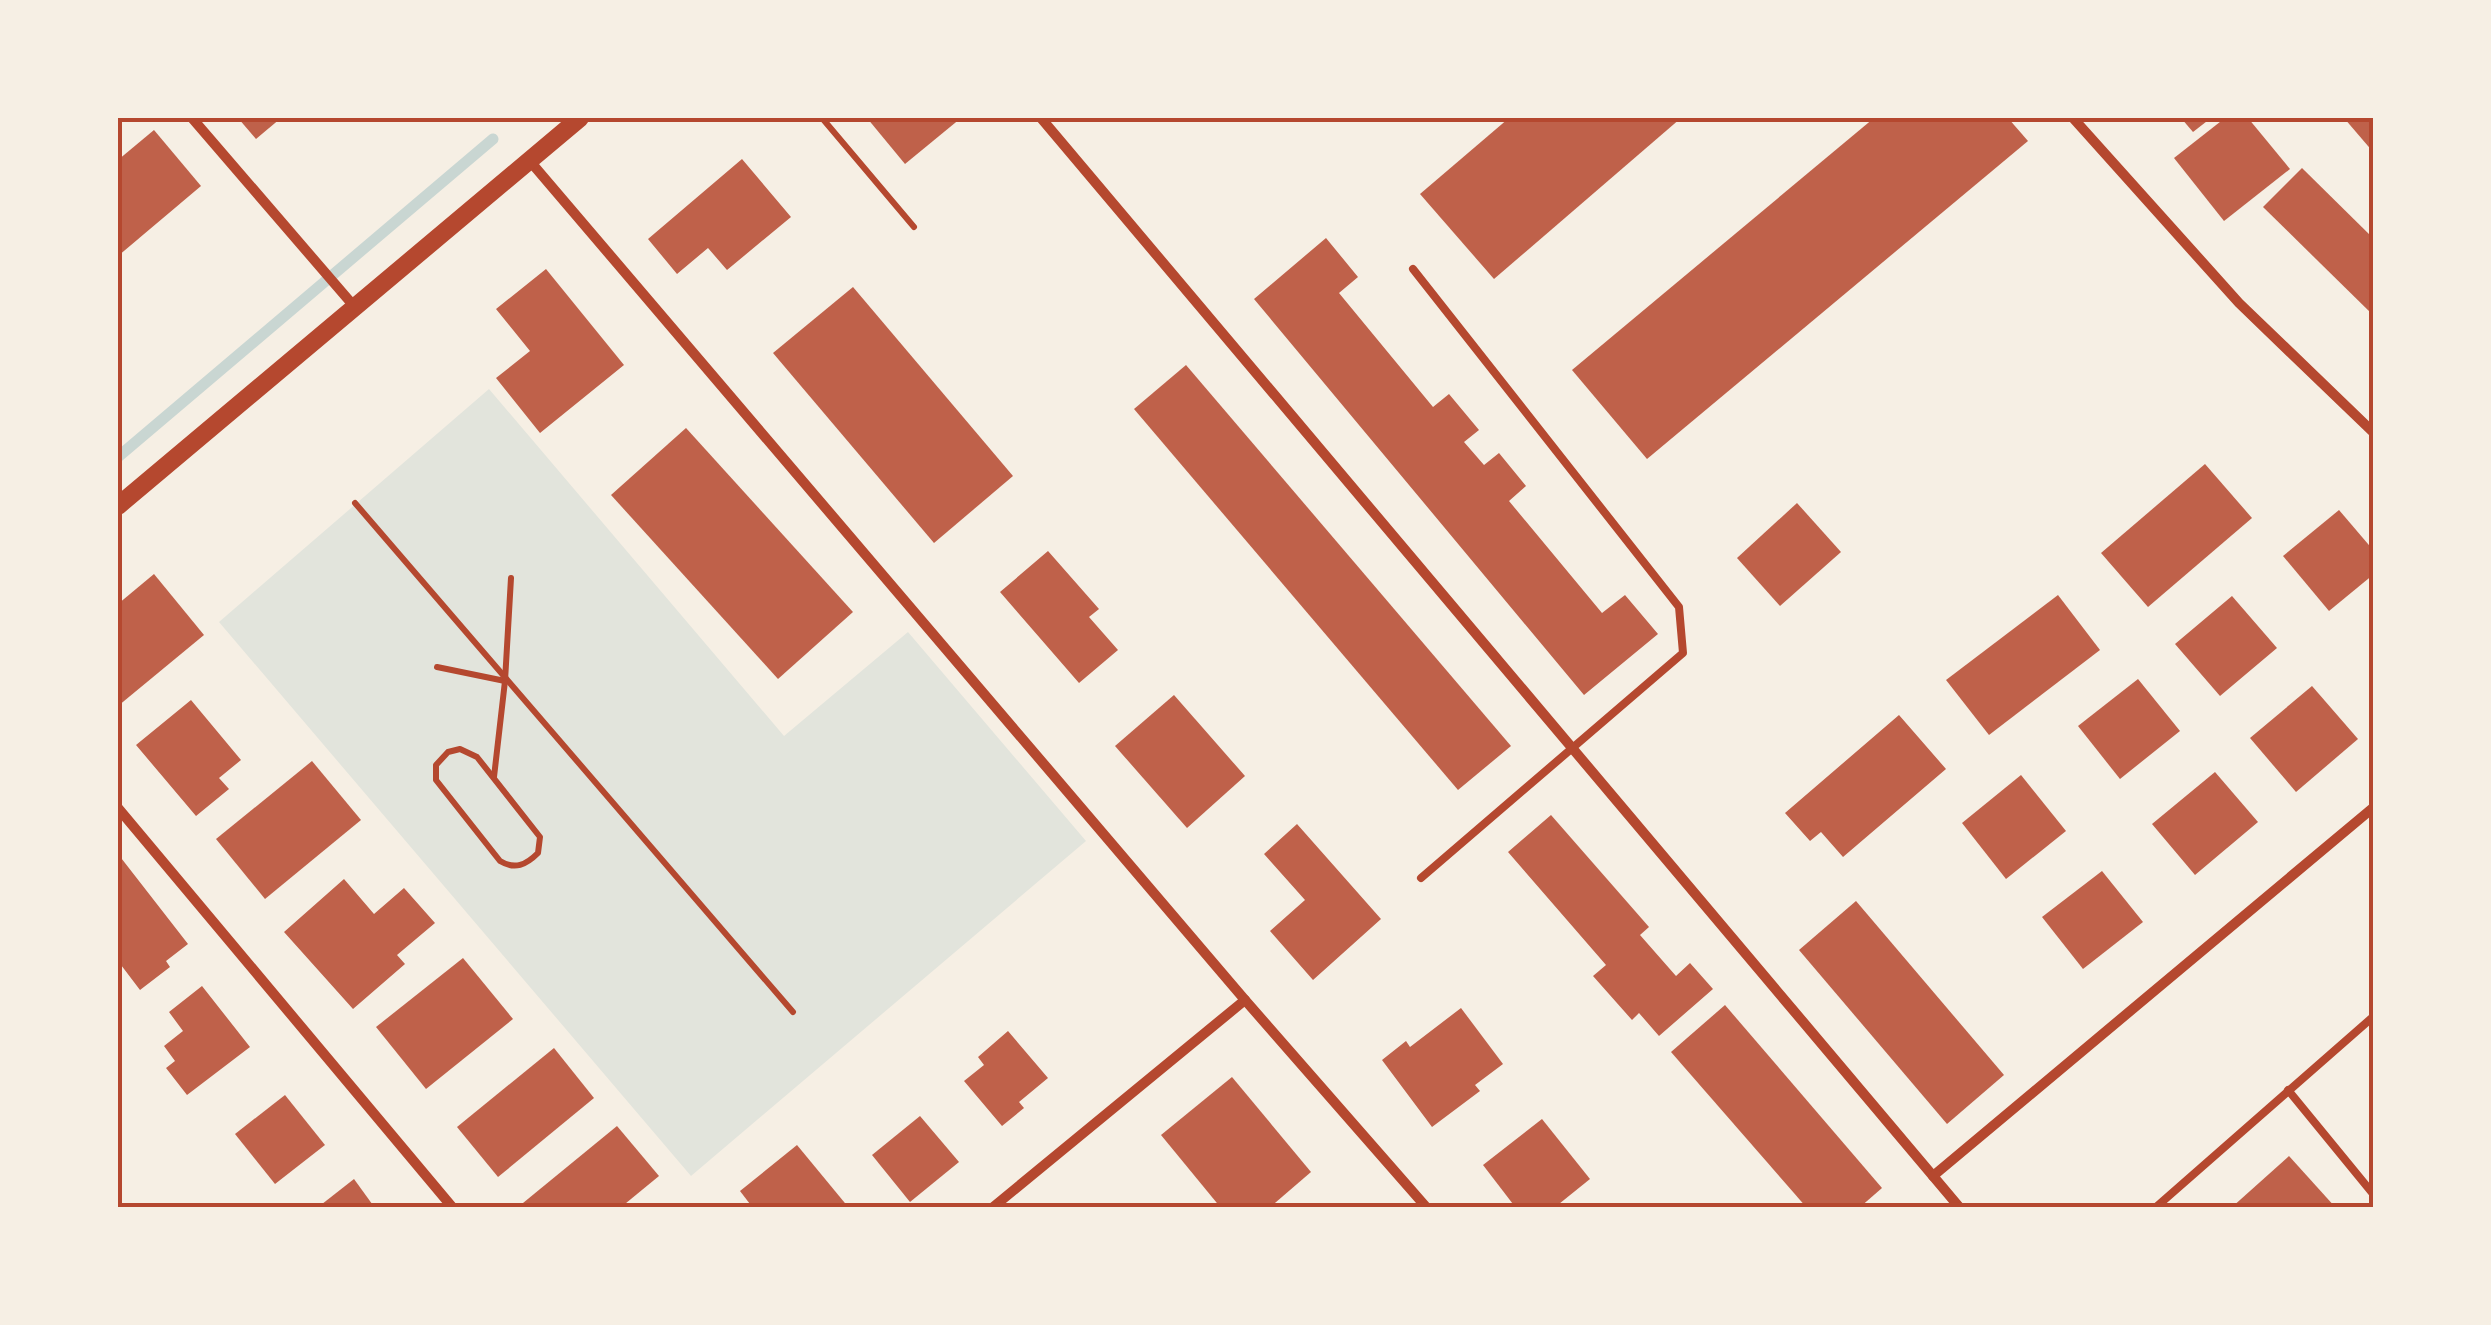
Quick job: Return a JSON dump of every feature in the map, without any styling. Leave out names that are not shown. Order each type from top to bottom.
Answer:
[{"type":"street","points":[[192,118],[353,305]]},
{"type":"street","points":[[118,506],[580,118]]},
{"type":"street","points":[[1041,118],[1960,1208]]},
{"type":"street","points":[[2072,118],[2239,302],[2374,432]]},
{"type":"street","points":[[529,160],[1426,1208]]},
{"type":"street","points":[[1933,1176],[2374,807]]},
{"type":"street","points":[[118,808],[453,1208]]},
{"type":"street","points":[[992,1208],[1245,1000]]},
{"type":"lane","points":[[1414,270],[1679,607],[1683,653],[1421,878]]},
{"type":"lane","points":[[2155,1208],[2374,1016]]},
{"type":"lane","points":[[2288,1090],[2374,1195]]},
{"type":"path","points":[[822,118],[914,227]]},
{"type":"path","points":[[355,503],[794,1012]]},
{"type":"path","points":[[494,778],[477,757],[460,750],[448,752],[436,765],[434,774],[500,862],[514,867],[524,865],[538,853],[540,837],[494,778],[511,578]]},
{"type":"path","points":[[437,667],[505,681]]},
{"type":"shaded area","points":[[489,389],[784,736],[908,632],[1086,841],[691,1176],[219,622]]},
{"type":"building","points":[[238,118],[281,118],[256,139]]},
{"type":"building","points":[[867,118],[961,118],[905,164]]},
{"type":"building","points":[[1509,118],[1681,118],[1494,279],[1420,194]]},
{"type":"building","points":[[1874,118],[2008,118],[2028,141],[1647,459],[1572,370]]},
{"type":"building","points":[[2181,118],[2211,118],[2193,132]]},
{"type":"building","points":[[2225,118],[2248,118],[2290,169],[2224,221],[2174,158]]},
{"type":"building","points":[[2344,118],[2374,118],[2374,153]]},
{"type":"building","points":[[154,130],[201,186],[118,256],[118,160]]},
{"type":"building","points":[[742,159],[791,217],[727,270],[708,248],[677,274],[648,239]]},
{"type":"building","points":[[2302,168],[2374,239],[2374,316],[2263,207]]},
{"type":"building","points":[[1326,238],[1358,277],[1339,293],[1433,407],[1449,394],[1479,430],[1464,442],[1484,465],[1499,453],[1526,486],[1509,501],[1602,613],[1625,595],[1658,634],[1584,695],[1254,299]]},
{"type":"building","points":[[546,269],[624,365],[540,433],[496,378],[530,351],[496,309]]},
{"type":"building","points":[[853,287],[1013,476],[934,543],[773,353]]},
{"type":"building","points":[[1186,365],[1511,746],[1458,790],[1134,409]]},
{"type":"building","points":[[686,428],[853,612],[778,679],[611,495]]},
{"type":"building","points":[[2205,464],[2252,518],[2148,607],[2101,553]]},
{"type":"building","points":[[1797,503],[1841,552],[1780,606],[1737,558]]},
{"type":"building","points":[[2339,510],[2374,551],[2374,574],[2329,611],[2283,556]]},
{"type":"building","points":[[1048,551],[1099,609],[1089,617],[1118,650],[1079,683],[1000,592]]},
{"type":"building","points":[[154,574],[204,635],[118,706],[118,604]]},
{"type":"building","points":[[2058,595],[2100,650],[1989,735],[1946,680]]},
{"type":"building","points":[[2232,596],[2277,648],[2220,696],[2175,644]]},
{"type":"building","points":[[2138,679],[2180,731],[2120,779],[2078,726]]},
{"type":"building","points":[[2312,686],[2358,739],[2296,792],[2250,738]]},
{"type":"building","points":[[1174,695],[1245,776],[1187,828],[1115,746]]},
{"type":"building","points":[[191,700],[241,760],[219,778],[229,789],[196,816],[136,745]]},
{"type":"building","points":[[1899,715],[1946,769],[1843,857],[1821,832],[1810,841],[1785,813]]},
{"type":"building","points":[[312,761],[361,820],[265,899],[216,839]]},
{"type":"building","points":[[2215,772],[2258,822],[2195,875],[2152,824]]},
{"type":"building","points":[[2021,775],[2066,831],[2006,879],[1962,823]]},
{"type":"building","points":[[1551,815],[1649,927],[1640,935],[1676,976],[1690,963],[1713,989],[1659,1036],[1639,1013],[1632,1020],[1593,976],[1606,965],[1508,852]]},
{"type":"building","points":[[1297,824],[1381,919],[1313,980],[1270,931],[1305,900],[1264,854]]},
{"type":"building","points":[[118,854],[188,944],[166,961],[170,967],[140,990],[118,961]]},
{"type":"building","points":[[2102,871],[2143,922],[2083,969],[2042,917]]},
{"type":"building","points":[[344,879],[374,914],[404,888],[435,923],[397,955],[405,964],[353,1009],[284,932]]},
{"type":"building","points":[[1856,901],[2004,1075],[1947,1124],[1799,950]]},
{"type":"building","points":[[463,958],[513,1019],[426,1089],[376,1027]]},
{"type":"building","points":[[202,986],[250,1047],[187,1095],[166,1068],[175,1061],[164,1046],[183,1031],[169,1012]]},
{"type":"building","points":[[1725,1005],[1882,1188],[1859,1208],[1807,1208],[1671,1052]]},
{"type":"building","points":[[1461,1008],[1503,1064],[1475,1085],[1480,1091],[1432,1127],[1382,1060],[1406,1041],[1410,1047]]},
{"type":"building","points":[[1008,1031],[1048,1078],[1019,1102],[1024,1108],[1002,1126],[964,1081],[984,1065],[978,1057]]},
{"type":"building","points":[[554,1048],[594,1098],[498,1177],[457,1127]]},
{"type":"building","points":[[1232,1077],[1311,1172],[1269,1208],[1221,1208],[1161,1135]]},
{"type":"building","points":[[285,1095],[325,1145],[275,1184],[235,1134]]},
{"type":"building","points":[[920,1116],[959,1162],[910,1202],[872,1155]]},
{"type":"building","points":[[1542,1119],[1590,1179],[1554,1208],[1516,1208],[1483,1165]]},
{"type":"building","points":[[617,1126],[659,1176],[620,1208],[526,1208],[523,1203]]},
{"type":"building","points":[[797,1145],[849,1208],[753,1208],[740,1191]]},
{"type":"building","points":[[2289,1156],[2336,1208],[2231,1208]]},
{"type":"building","points":[[354,1179],[375,1208],[317,1208]]},
{"type":"waterway","points":[[118,457],[493,139]]}]
